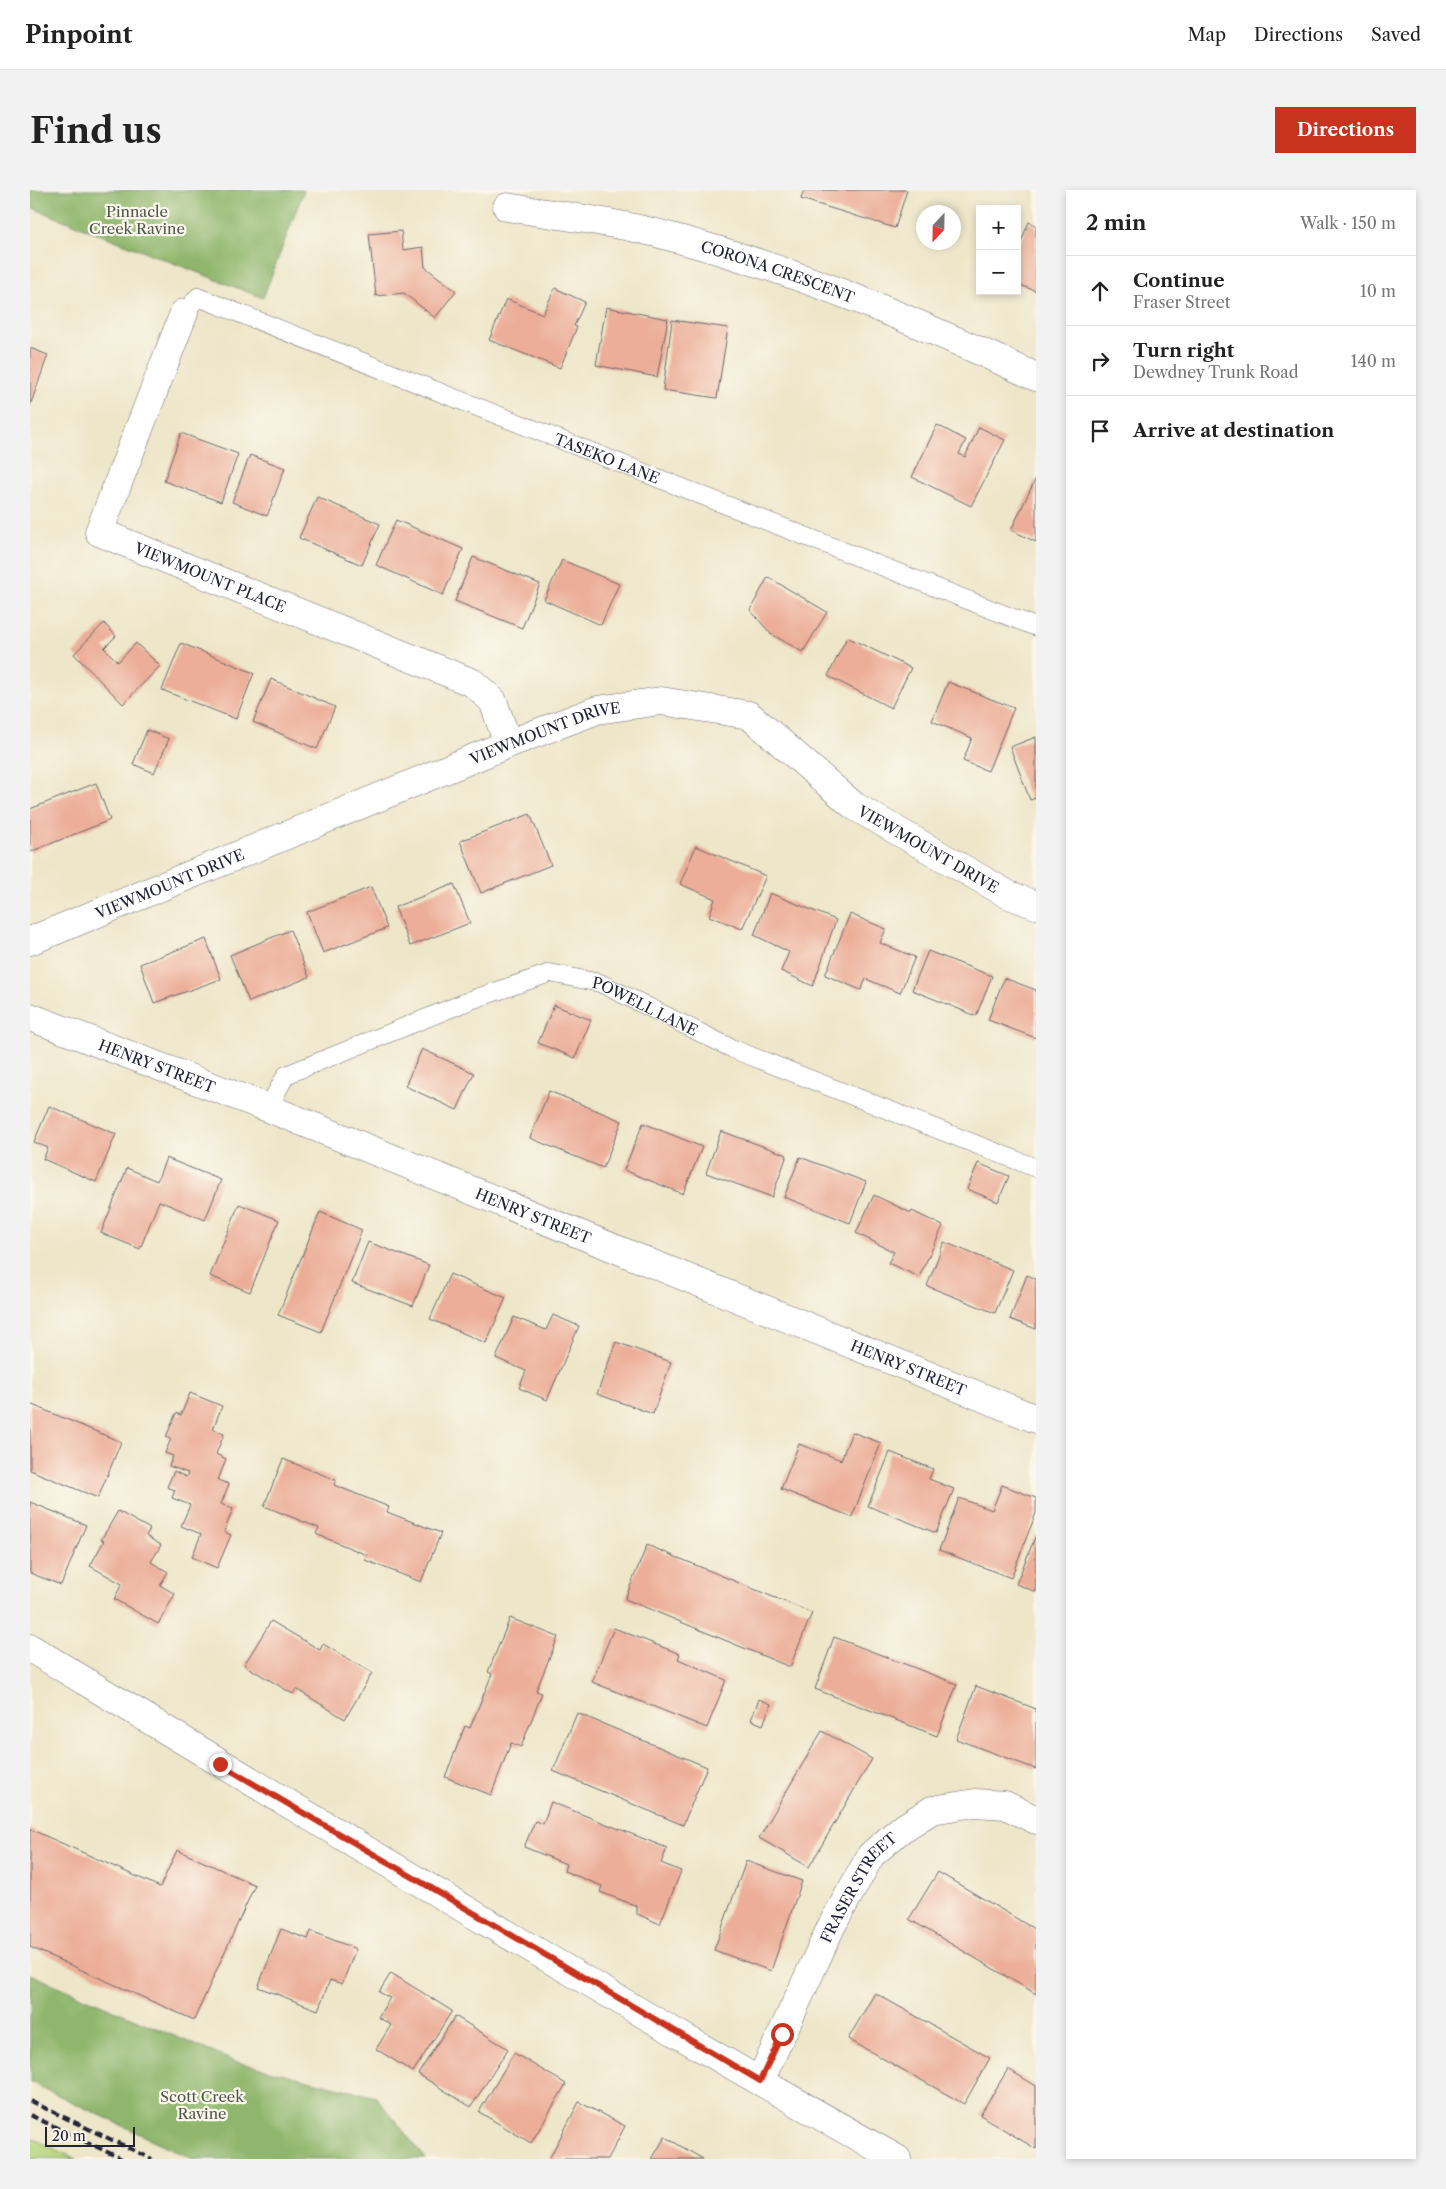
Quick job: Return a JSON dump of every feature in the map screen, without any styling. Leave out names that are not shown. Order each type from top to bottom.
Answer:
[{"type":"street","name":"CORONA CRESCENT","points":[[507,207],[613,223],[670,236],[722,251],[833,290],[939,331],[1036,377]]},
{"type":"street","name":"VIEWMOUNT PLACE","points":[[184,313],[99,532],[473,683],[493,701],[508,744]]},
{"type":"street","name":"VIEWMOUNT DRIVE","points":[[30,941],[508,744],[597,710],[661,701],[749,714],[854,806],[1010,895],[1036,905]]},
{"type":"street","name":"HENRY STREET","points":[[30,1017],[268,1108],[1036,1418]]},
{"type":"street","points":[[30,1648],[220,1764],[760,2081],[897,2159]]},
{"type":"street","name":"FRASER STREET","points":[[760,2081],[832,1925],[871,1855],[900,1830],[932,1810],[975,1803],[1005,1805],[1036,1820]]},
{"type":"lane","name":"TASEKO LANE","points":[[184,313],[198,297],[1036,627]]},
{"type":"lane","name":"POWELL LANE","points":[[268,1108],[286,1075],[471,1000],[550,973],[600,983],[733,1049],[1036,1168]]},
{"type":"green space","name":"Pinnacle Creek Ravine","points":[[30,190],[304,190],[263,298],[30,207]]},
{"type":"green space","name":"Scott Creek Ravine","points":[[30,1974],[233,2061],[376,2097],[426,2159],[193,2159],[30,2082]]},
{"type":"green space","points":[[30,2137],[76,2159],[30,2158]]},
{"type":"building","points":[[804,190],[907,190],[895,228],[801,199]]},
{"type":"building","points":[[1029,222],[1036,225],[1036,291],[1021,285],[1021,241]]},
{"type":"building","points":[[401,231],[403,250],[423,247],[425,267],[456,291],[435,318],[404,293],[376,296],[369,234]]},
{"type":"building","points":[[555,288],[585,302],[574,326],[577,327],[560,368],[489,340],[506,299],[543,314]]},
{"type":"building","points":[[606,307],[668,319],[657,377],[596,365]]},
{"type":"building","points":[[672,320],[728,328],[717,398],[663,390]]},
{"type":"building","points":[[30,348],[48,355],[30,406]]},
{"type":"building","points":[[937,425],[966,440],[959,454],[965,457],[979,427],[1005,440],[971,506],[912,477]]},
{"type":"building","points":[[181,433],[238,454],[221,502],[164,481]]},
{"type":"building","points":[[250,455],[285,468],[267,516],[232,502]]},
{"type":"building","points":[[1036,478],[1036,542],[1011,530]]},
{"type":"building","points":[[317,497],[380,524],[362,565],[299,538]]},
{"type":"building","points":[[396,520],[463,549],[443,595],[376,565]]},
{"type":"building","points":[[473,557],[540,584],[522,628],[455,601]]},
{"type":"building","points":[[562,560],[619,584],[601,625],[544,600]]},
{"type":"building","points":[[768,577],[827,612],[803,652],[771,634],[750,610]]},
{"type":"building","points":[[104,623],[116,636],[104,648],[118,662],[136,643],[160,666],[123,704],[74,654]]},
{"type":"building","points":[[847,637],[911,668],[891,708],[828,676]]},
{"type":"building","points":[[181,643],[254,673],[236,719],[162,690]]},
{"type":"building","points":[[271,679],[335,707],[317,749],[253,722]]},
{"type":"building","points":[[948,682],[1014,708],[988,771],[963,761],[972,738],[932,721]]},
{"type":"building","points":[[147,730],[169,739],[154,773],[133,764]]},
{"type":"building","points":[[1036,737],[1036,798],[1030,800],[1010,747]]},
{"type":"building","points":[[96,783],[110,820],[30,852],[30,809]]},
{"type":"building","points":[[530,814],[551,865],[481,893],[460,841]]},
{"type":"building","points":[[696,846],[766,876],[742,929],[709,916],[715,899],[680,884]]},
{"type":"building","points":[[454,884],[470,923],[410,946],[395,907]]},
{"type":"building","points":[[371,887],[387,928],[323,953],[307,912]]},
{"type":"building","points":[[770,893],[836,920],[813,986],[781,971],[789,952],[754,935]]},
{"type":"building","points":[[850,914],[886,929],[880,943],[915,957],[900,993],[866,979],[861,990],[825,975]]},
{"type":"building","points":[[290,930],[309,977],[249,1002],[230,955]]},
{"type":"building","points":[[206,939],[221,979],[154,1003],[140,964]]},
{"type":"building","points":[[928,951],[992,976],[976,1016],[912,990]]},
{"type":"building","points":[[1004,978],[1036,990],[1036,1038],[988,1020]]},
{"type":"building","points":[[554,1005],[591,1020],[575,1058],[538,1043]]},
{"type":"building","points":[[422,1049],[474,1073],[457,1110],[405,1086]]},
{"type":"building","points":[[549,1091],[622,1121],[603,1168],[530,1138]]},
{"type":"building","points":[[49,1106],[116,1134],[96,1182],[43,1159],[48,1148],[34,1142]]},
{"type":"building","points":[[643,1123],[702,1147],[683,1194],[624,1170]]},
{"type":"building","points":[[721,1131],[787,1155],[772,1197],[706,1173]]},
{"type":"building","points":[[800,1157],[866,1182],[850,1223],[784,1197]]},
{"type":"building","points":[[166,1158],[221,1180],[205,1220],[159,1201],[140,1249],[101,1233],[127,1168],[157,1181]]},
{"type":"building","points":[[978,1163],[1009,1176],[998,1202],[967,1189]]},
{"type":"building","points":[[874,1195],[943,1226],[919,1277],[888,1263],[894,1252],[856,1233]]},
{"type":"building","points":[[239,1204],[279,1220],[250,1292],[210,1276]]},
{"type":"building","points":[[320,1212],[362,1230],[321,1332],[278,1315]]},
{"type":"building","points":[[368,1242],[429,1265],[413,1306],[352,1283]]},
{"type":"building","points":[[944,1242],[1013,1270],[995,1313],[927,1286]]},
{"type":"building","points":[[450,1274],[506,1298],[486,1343],[430,1319]]},
{"type":"building","points":[[1027,1275],[1036,1279],[1036,1329],[1010,1319]]},
{"type":"building","points":[[553,1315],[579,1326],[547,1400],[519,1388],[526,1371],[496,1358],[514,1317],[546,1330]]},
{"type":"building","points":[[616,1342],[671,1362],[653,1414],[597,1394]]},
{"type":"building","points":[[190,1393],[222,1406],[213,1429],[224,1434],[216,1454],[226,1459],[218,1480],[229,1484],[221,1504],[233,1509],[224,1532],[231,1535],[217,1568],[192,1557],[201,1534],[181,1526],[190,1505],[172,1498],[175,1490],[167,1487],[174,1471],[186,1477],[188,1473],[169,1466],[173,1456],[165,1453],[171,1439],[166,1437],[176,1413],[181,1415]]},
{"type":"building","points":[[30,1404],[121,1442],[98,1498],[30,1470]]},
{"type":"building","points":[[852,1432],[881,1443],[852,1517],[781,1489],[799,1444],[841,1460]]},
{"type":"building","points":[[890,1452],[933,1469],[929,1479],[954,1489],[936,1533],[868,1506]]},
{"type":"building","points":[[283,1459],[336,1480],[334,1485],[389,1507],[387,1512],[441,1533],[421,1582],[365,1560],[367,1555],[316,1534],[319,1528],[264,1506]]},
{"type":"building","points":[[1002,1485],[1036,1498],[1036,1513],[1011,1578],[939,1550],[959,1498],[992,1510]]},
{"type":"building","points":[[30,1502],[86,1525],[61,1585],[30,1573]]},
{"type":"building","points":[[118,1511],[150,1529],[146,1536],[161,1545],[151,1562],[168,1572],[160,1585],[175,1594],[158,1624],[114,1599],[122,1584],[90,1566],[104,1541],[101,1540]]},
{"type":"building","points":[[1036,1535],[1036,1592],[1016,1584]]},
{"type":"building","points":[[647,1545],[812,1613],[790,1667],[625,1599]]},
{"type":"building","points":[[510,1618],[558,1637],[536,1691],[542,1693],[521,1747],[511,1743],[491,1795],[445,1777],[465,1726],[470,1728],[492,1674],[488,1672]]},
{"type":"building","points":[[271,1621],[320,1650],[323,1644],[372,1673],[345,1719],[296,1689],[293,1694],[244,1665]]},
{"type":"building","points":[[614,1628],[680,1654],[678,1659],[726,1680],[707,1728],[592,1682]]},
{"type":"building","points":[[834,1637],[957,1684],[937,1736],[815,1689]]},
{"type":"building","points":[[976,1686],[1036,1709],[1036,1769],[956,1739]]},
{"type":"building","points":[[759,1699],[771,1704],[763,1725],[751,1720]]},
{"type":"building","points":[[577,1713],[707,1767],[683,1825],[553,1771]]},
{"type":"building","points":[[822,1731],[872,1759],[809,1867],[759,1838]]},
{"type":"building","points":[[551,1802],[667,1848],[661,1863],[681,1871],[660,1924],[637,1914],[637,1906],[600,1892],[602,1886],[564,1871],[566,1864],[524,1847],[535,1821],[543,1824]]},
{"type":"building","points":[[30,1829],[160,1887],[177,1850],[255,1885],[194,2020],[30,1947]]},
{"type":"building","points":[[746,1861],[802,1881],[771,1971],[714,1950]]},
{"type":"building","points":[[938,1872],[1036,1930],[1036,1994],[909,1919]]},
{"type":"building","points":[[281,1929],[308,1939],[311,1931],[356,1949],[342,1984],[330,1980],[318,2010],[258,1987]]},
{"type":"building","points":[[391,1973],[452,2011],[413,2072],[376,2049],[391,2025],[378,2017],[390,1998],[379,1992]]},
{"type":"building","points":[[875,1993],[990,2058],[964,2104],[848,2039]]},
{"type":"building","points":[[455,2016],[508,2049],[471,2107],[418,2074]]},
{"type":"building","points":[[514,2053],[566,2084],[531,2143],[479,2112]]},
{"type":"building","points":[[1008,2069],[1036,2086],[1036,2149],[980,2115]]},
{"type":"building","points":[[579,2102],[625,2126],[608,2159],[549,2159]]},
{"type":"building","points":[[665,2137],[703,2159],[652,2159]]},
{"type":"railway","points":[[30,2101],[152,2159]]},
{"type":"railway","points":[[30,2115],[122,2159]]},
{"type":"route","points":[[220,1764],[760,2081],[782,2034]]}]
